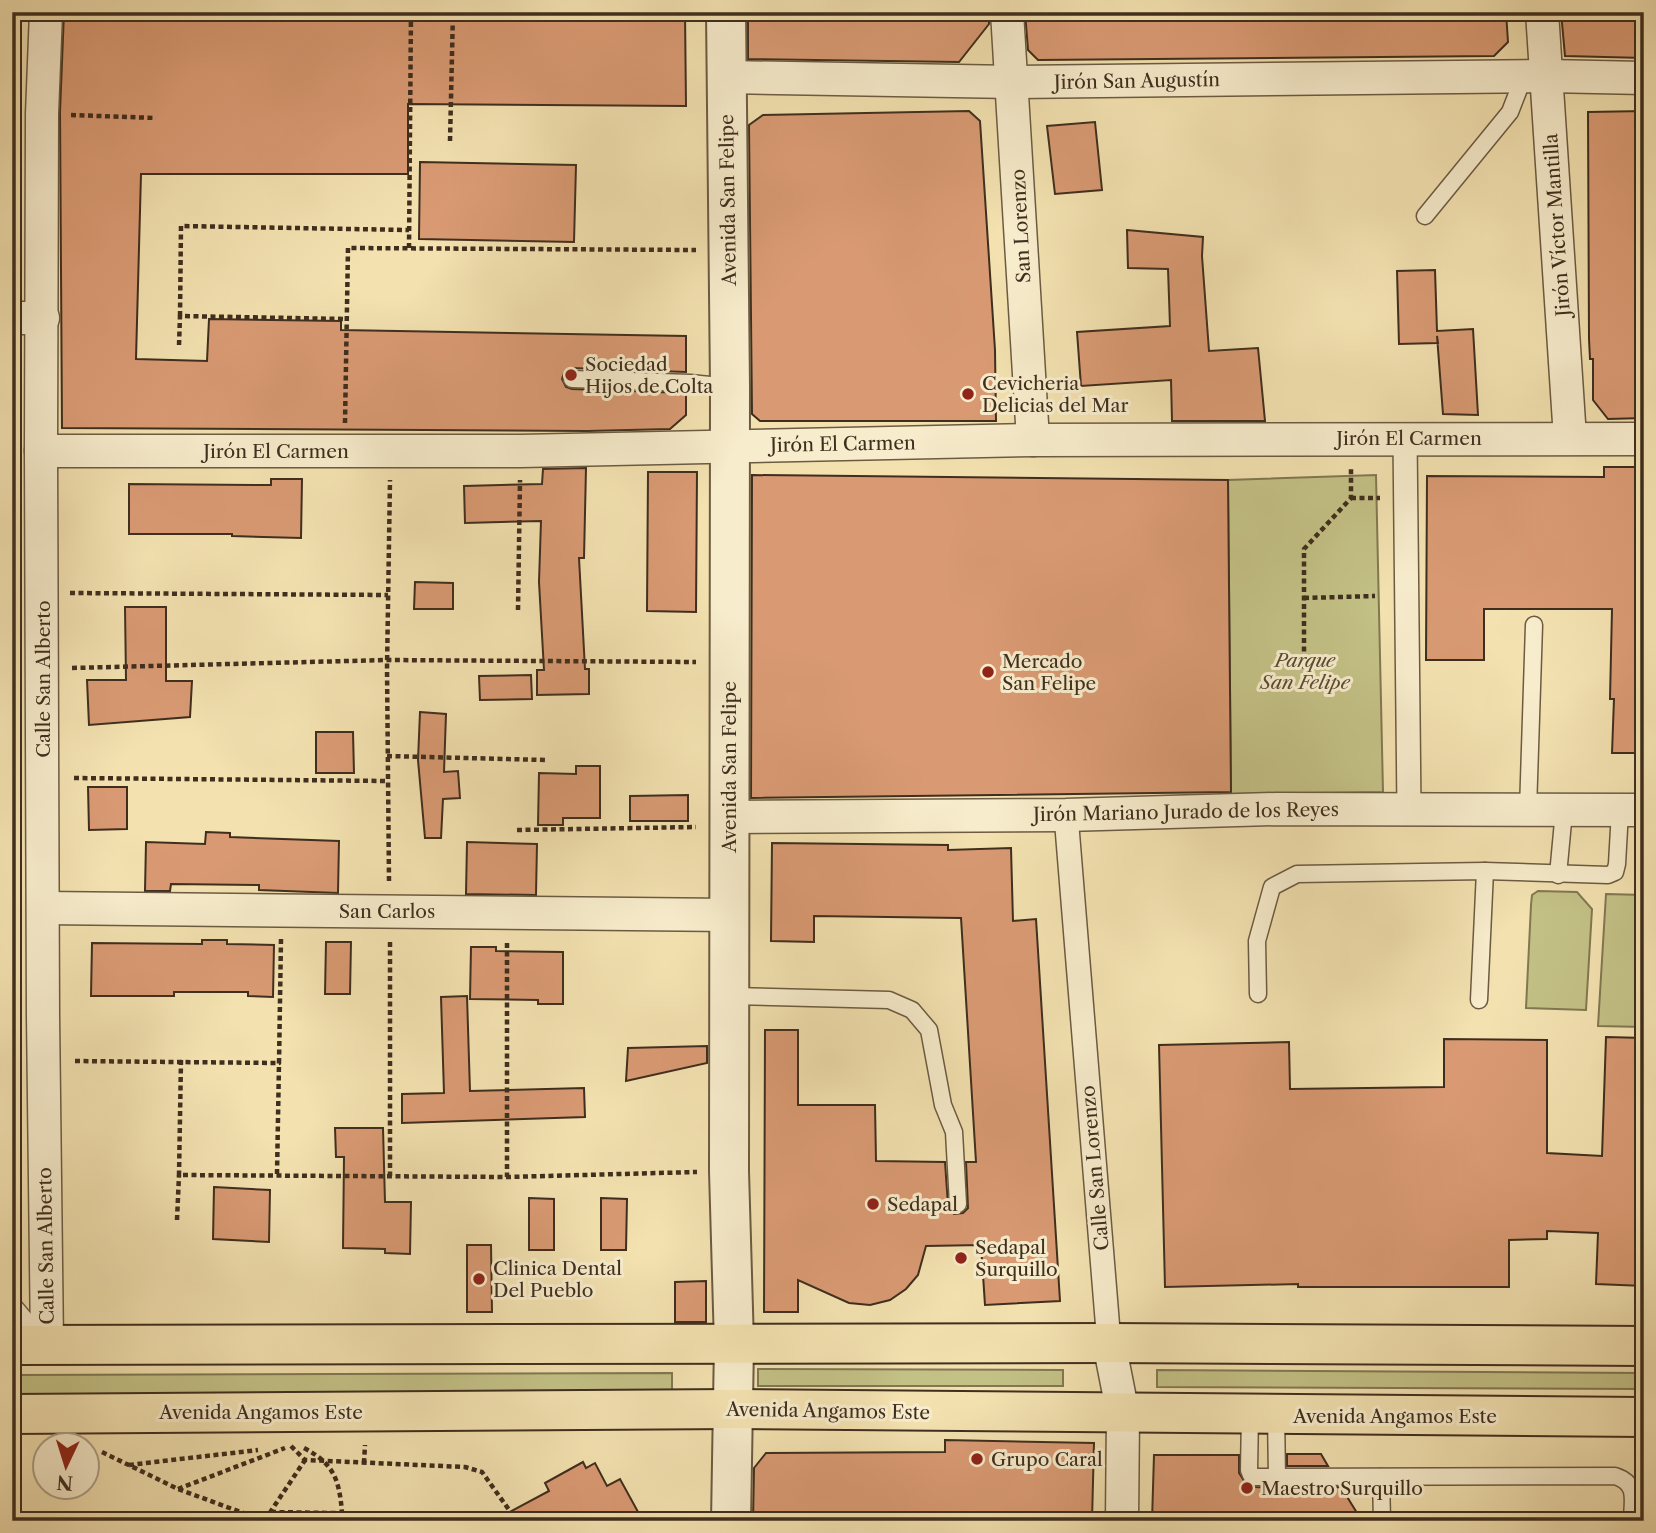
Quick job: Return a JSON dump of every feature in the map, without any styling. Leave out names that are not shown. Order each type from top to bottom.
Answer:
[{"type":"main road","points":[[29,1345],[1109,1343],[1644,1346]]},
{"type":"main road","name":"Avenida Angamos Este","points":[[12,1414],[733,1409],[1644,1417]]},
{"type":"street","name":"Calle San Alberto","points":[[29,1345],[44,1061],[41,451],[42,114],[46,12]]},
{"type":"street","name":"Avenida San Felipe","points":[[726,12],[730,387],[729,1171],[734,1344],[731,1521]]},
{"type":"street","name":"San Lorenzo","points":[[1007,12],[1033,440]]},
{"type":"street","name":"Jirón Víctor Mantilla","points":[[1542,12],[1536,76],[1570,438]]},
{"type":"street","name":"Jirón San Augustín","points":[[726,78],[1013,82],[1536,76],[1644,78]]},
{"type":"street","points":[[12,318],[43,318]]},
{"type":"street","points":[[1405,438],[1409,810]]},
{"type":"street","name":"Jirón El Carmen","points":[[41,451],[521,451],[1033,440],[1644,439]]},
{"type":"street","name":"Jirón Mariano Jurado de los Reyes","points":[[729,822],[1276,809],[1632,811]]},
{"type":"street","name":"Calle San Lorenzo","points":[[1066,815],[1109,1343],[1123,1414],[1122,1521]]},
{"type":"street","name":"San Carlos","points":[[44,908],[730,915]]},
{"type":"lane","points":[[1425,216],[1536,76]]},
{"type":"lane","points":[[572,379],[730,387]]},
{"type":"lane","points":[[1528,810],[1534,625]]},
{"type":"lane","points":[[1558,875],[1564,811]]},
{"type":"lane","points":[[1258,994],[1257,942],[1272,887],[1297,874],[1485,871],[1608,875],[1615,872],[1632,811]]},
{"type":"lane","points":[[1479,1000],[1485,871]]},
{"type":"lane","points":[[730,996],[889,1000],[912,1010],[929,1030],[943,1105],[954,1132],[958,1204]]},
{"type":"lane","points":[[12,1304],[29,1345]]},
{"type":"lane","points":[[1263,1415],[1248,1453],[1251,1475],[1255,1477],[1615,1476],[1626,1480],[1633,1488],[1632,1521]]},
{"type":"lane","points":[[1263,1415],[1276,1478]]},
{"type":"lane","points":[[1381,1477],[1382,1521]]},
{"type":"path","points":[[409,248],[411,12]]},
{"type":"path","points":[[450,141],[453,12]]},
{"type":"path","points":[[42,114],[156,118]]},
{"type":"path","points":[[178,345],[181,226],[409,230]]},
{"type":"path","points":[[344,451],[348,248],[728,250]]},
{"type":"path","points":[[180,316],[346,319]]},
{"type":"path","points":[[390,1176],[387,660],[391,451]]},
{"type":"path","points":[[518,610],[521,451]]},
{"type":"path","points":[[1304,677],[1304,549],[1351,498],[1351,476]]},
{"type":"path","points":[[1351,498],[1376,498]]},
{"type":"path","points":[[42,593],[388,595]]},
{"type":"path","points":[[1304,598],[1375,596]]},
{"type":"path","points":[[43,669],[387,660],[729,662]]},
{"type":"path","points":[[387,757],[545,760]]},
{"type":"path","points":[[43,778],[388,780]]},
{"type":"path","points":[[517,830],[729,822]]},
{"type":"path","points":[[277,1174],[281,910]]},
{"type":"path","points":[[507,911],[508,1177]]},
{"type":"path","points":[[44,1061],[181,1060],[279,1063]]},
{"type":"path","points":[[177,1220],[181,1060]]},
{"type":"path","points":[[178,1175],[508,1177],[729,1171]]},
{"type":"path","points":[[291,1446],[305,1460],[465,1467],[482,1472],[515,1518]]},
{"type":"path","points":[[178,1489],[291,1446]]},
{"type":"path","points":[[129,1465],[291,1446],[305,1448],[326,1461],[337,1479],[342,1512]]},
{"type":"path","points":[[364,1463],[365,1448]]},
{"type":"path","points":[[102,1452],[178,1489],[265,1521],[305,1460]]},
{"type":"path","points":[[271,1512],[431,1513],[515,1518]]},
{"type":"path","points":[[431,1513],[431,1521]]},
{"type":"green space","name":"Parque San Felipe","points":[[1376,475],[1383,792],[1231,794],[1228,480]]},
{"type":"green space","points":[[1538,891],[1577,892],[1592,909],[1586,1010],[1526,1008],[1532,895]]},
{"type":"green space","points":[[1606,894],[1644,895],[1644,1027],[1598,1026]]},
{"type":"green space","points":[[758,1369],[1063,1370],[1063,1386],[758,1386]]},
{"type":"green space","points":[[1157,1370],[1644,1373],[1644,1389],[1157,1387]]},
{"type":"green space","points":[[672,1373],[672,1394],[12,1396],[12,1375]]},
{"type":"building","points":[[64,12],[685,12],[686,106],[408,104],[408,174],[141,174],[136,359],[207,361],[209,319],[341,321],[341,330],[686,336],[686,372],[572,368],[564,373],[562,379],[566,387],[572,389],[686,393],[686,415],[670,429],[587,431],[62,428],[60,112]]},
{"type":"building","points":[[748,12],[989,12],[989,24],[959,62],[748,59]]},
{"type":"building","points":[[1025,12],[1506,12],[1508,42],[1494,56],[1038,60],[1028,50]]},
{"type":"building","points":[[1561,12],[1644,12],[1644,58],[1565,56]]},
{"type":"building","points":[[969,111],[980,121],[995,350],[996,421],[760,421],[752,414],[749,125],[763,115]]},
{"type":"building","points":[[1644,111],[1644,418],[1608,419],[1593,400],[1593,359],[1590,359],[1588,112]]},
{"type":"building","points":[[1095,122],[1102,190],[1055,194],[1047,126]]},
{"type":"building","points":[[420,162],[576,165],[574,242],[419,239]]},
{"type":"building","points":[[1127,230],[1203,237],[1209,351],[1258,348],[1265,421],[1172,421],[1171,380],[1081,386],[1077,332],[1170,326],[1168,269],[1128,268]]},
{"type":"building","points":[[1435,270],[1437,331],[1473,329],[1478,415],[1443,414],[1438,343],[1399,344],[1397,271]]},
{"type":"building","points":[[1604,467],[1644,467],[1644,749],[1641,749],[1641,753],[1612,753],[1612,609],[1484,609],[1484,660],[1426,660],[1427,476],[1604,477]]},
{"type":"building","points":[[586,468],[584,558],[579,558],[585,669],[589,669],[589,694],[537,695],[537,670],[544,670],[539,582],[541,521],[465,523],[464,486],[542,484],[543,469]]},
{"type":"building","points":[[648,472],[697,472],[696,612],[647,611]]},
{"type":"building","name":"Mercado San Felipe","points":[[752,475],[1228,480],[1231,792],[751,798]]},
{"type":"building","points":[[271,479],[302,479],[301,538],[232,534],[129,534],[129,484],[271,485]]},
{"type":"building","points":[[415,582],[453,583],[453,609],[414,609]]},
{"type":"building","points":[[125,607],[166,607],[166,681],[192,681],[190,717],[89,725],[87,680],[126,680]]},
{"type":"building","points":[[531,675],[532,699],[480,700],[479,676]]},
{"type":"building","points":[[420,712],[446,714],[444,772],[458,771],[460,798],[443,799],[441,838],[425,838],[418,760]]},
{"type":"building","points":[[316,732],[353,732],[354,773],[316,773]]},
{"type":"building","points":[[576,766],[600,766],[600,818],[563,818],[563,825],[538,825],[539,773],[576,774]]},
{"type":"building","points":[[88,787],[127,787],[127,829],[89,830]]},
{"type":"building","points":[[688,795],[688,821],[630,821],[630,796]]},
{"type":"building","points":[[206,832],[230,833],[230,837],[339,841],[338,893],[259,890],[259,885],[171,884],[170,891],[145,891],[146,842],[205,844]]},
{"type":"building","points":[[467,842],[537,844],[536,895],[466,894]]},
{"type":"building","points":[[772,843],[948,845],[948,850],[1011,848],[1013,921],[1036,919],[1060,1301],[985,1305],[981,1245],[926,1246],[918,1275],[906,1289],[890,1300],[870,1305],[849,1303],[798,1280],[798,1312],[764,1312],[765,1030],[798,1030],[798,1105],[875,1105],[876,1161],[945,1162],[948,1205],[954,1214],[963,1213],[968,1208],[966,1162],[976,1162],[961,918],[814,916],[814,942],[771,941]]},
{"type":"building","points":[[202,940],[227,940],[227,944],[274,945],[273,997],[248,996],[248,992],[174,992],[174,996],[91,996],[92,943],[202,944]]},
{"type":"building","points":[[326,942],[351,942],[350,994],[325,994]]},
{"type":"building","points":[[471,947],[496,947],[496,951],[563,952],[563,1004],[538,1004],[538,1000],[470,999]]},
{"type":"building","points":[[467,996],[470,1091],[584,1088],[585,1117],[402,1123],[402,1094],[444,1093],[441,997]]},
{"type":"building","points":[[1606,1037],[1644,1038],[1644,1286],[1596,1284],[1598,1233],[1547,1231],[1547,1239],[1509,1240],[1509,1287],[1298,1287],[1298,1284],[1165,1287],[1159,1045],[1289,1042],[1290,1089],[1444,1087],[1444,1039],[1547,1040],[1547,1153],[1602,1156]]},
{"type":"building","points":[[707,1046],[707,1063],[626,1081],[628,1048]]},
{"type":"building","points":[[335,1128],[383,1128],[385,1202],[411,1202],[410,1254],[385,1253],[385,1249],[343,1248],[344,1157],[336,1157]]},
{"type":"building","points":[[214,1187],[270,1190],[269,1242],[213,1239]]},
{"type":"building","points":[[529,1198],[554,1199],[554,1250],[529,1250]]},
{"type":"building","points":[[601,1198],[627,1199],[626,1250],[601,1250]]},
{"type":"building","name":"Clinica Dental Del Pueblo","points":[[467,1245],[491,1245],[492,1312],[467,1312]]},
{"type":"building","points":[[706,1281],[706,1322],[675,1322],[675,1282]]},
{"type":"building","points":[[945,1440],[1094,1443],[1092,1521],[753,1521],[754,1468],[766,1453],[945,1452]]},
{"type":"building","points":[[1287,1454],[1321,1454],[1328,1466],[1287,1466]]},
{"type":"building","name":"Maestro Surquillo","points":[[1154,1455],[1239,1455],[1239,1473],[1246,1484],[1254,1487],[1341,1487],[1362,1521],[1152,1521]]},
{"type":"building","points":[[583,1462],[586,1468],[595,1463],[607,1486],[620,1479],[643,1521],[493,1521],[549,1491],[545,1483]]},
{"type":"place","name":"Sociedad Hijos de Colta","points":[[571,375]]},
{"type":"place","name":"Cevicheria Delicias del Mar","points":[[968,394]]},
{"type":"place","name":"Mercado San Felipe","points":[[988,672]]},
{"type":"place","name":"Sedapal","points":[[873,1204]]},
{"type":"place","name":"Sedapal Surquillo","points":[[961,1258]]},
{"type":"place","name":"Clinica Dental Del Pueblo","points":[[479,1279]]},
{"type":"place","name":"Grupo Caral","points":[[977,1459]]},
{"type":"place","name":"Maestro Surquillo","points":[[1247,1488]]}]
